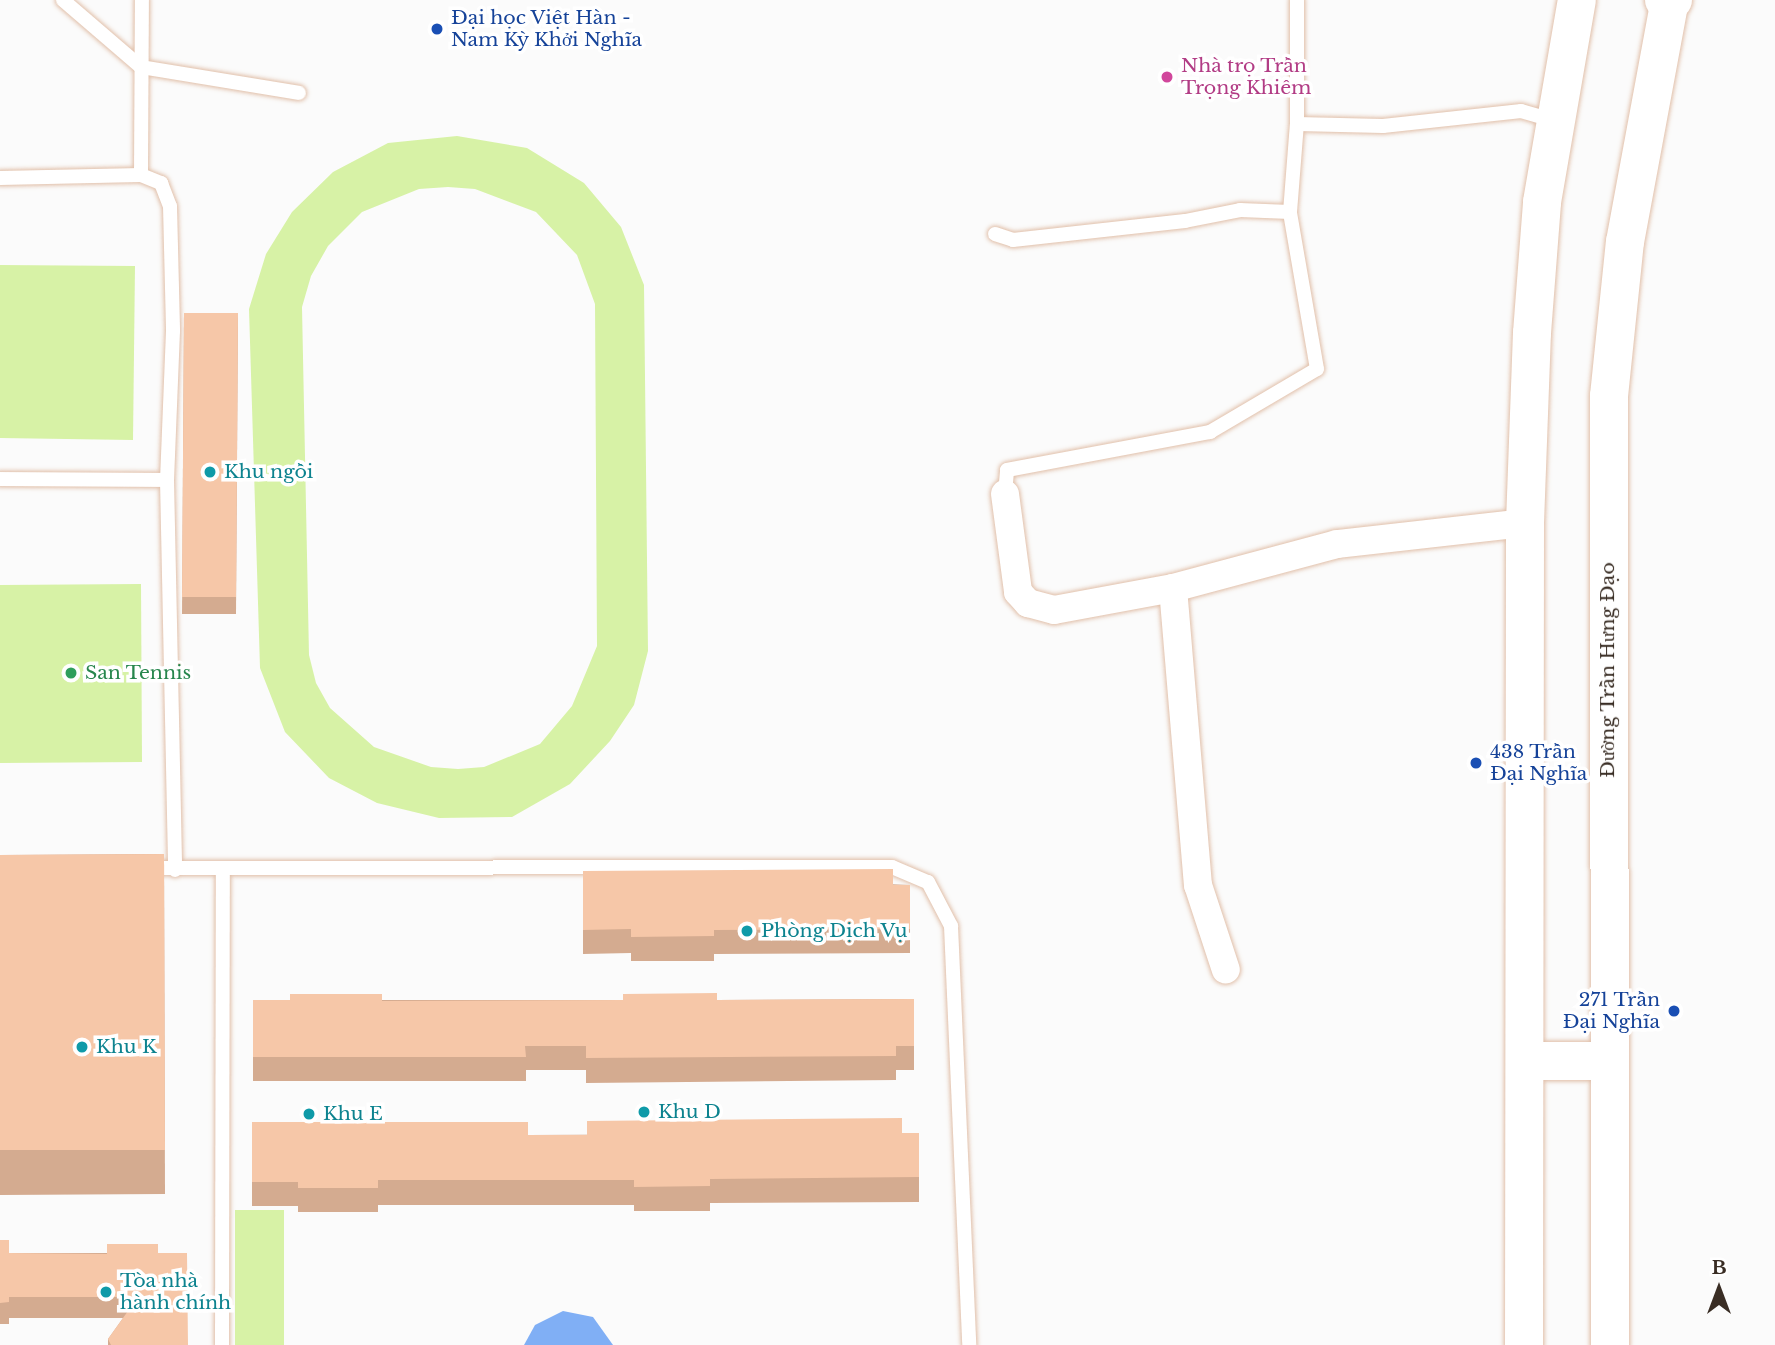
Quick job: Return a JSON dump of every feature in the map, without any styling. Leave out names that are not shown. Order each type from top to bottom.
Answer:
[{"type":"main road","points":[[1524,1345],[1528,1061],[1525,523],[1532,333],[1542,202],[1577,0]]},
{"type":"main road","points":[[1664,0],[1671,0]]},
{"type":"main road","name":"Đường Trần Hưng Đạo","points":[[1610,1345],[1609,396],[1625,242],[1671,0]]},
{"type":"main road","points":[[1528,1061],[1610,1061]]},
{"type":"street","points":[[1005,494],[1013,578],[1028,603],[1055,610],[1172,588],[1337,544],[1525,523]]},
{"type":"street","points":[[1172,588],[1198,885],[1226,970]]},
{"type":"lane","points":[[63,0],[141,67],[299,93]]},
{"type":"lane","points":[[141,175],[142,0]]},
{"type":"lane","points":[[1005,494],[1007,470],[1210,432],[1317,369],[1290,212],[1297,124],[1297,0]]},
{"type":"lane","points":[[1297,124],[1383,126],[1521,111],[1555,121]]},
{"type":"lane","points":[[0,178],[141,175],[160,183],[170,206],[173,331],[167,480],[175,870]]},
{"type":"lane","points":[[995,234],[1013,240],[1185,221],[1240,210],[1290,212]]},
{"type":"lane","points":[[0,480],[167,480]]},
{"type":"lane","points":[[135,868],[223,870],[892,867],[928,882],[951,926],[969,1345]]},
{"type":"lane","points":[[222,1345],[223,870]]},
{"type":"green space","points":[[457,136],[527,148],[584,183],[621,227],[644,285],[648,651],[634,705],[610,741],[570,784],[512,817],[439,818],[377,803],[329,778],[285,732],[260,668],[249,309],[266,254],[292,212],[333,172],[388,143]],"holes":[[[419,189],[475,189],[536,212],[577,255],[595,304],[597,646],[572,706],[540,744],[484,767],[458,769],[431,767],[374,747],[330,708],[316,683],[309,655],[302,307],[311,276],[328,246],[362,212]]]},
{"type":"green space","points":[[0,265],[135,266],[133,440],[0,438]]},
{"type":"green space","name":"San Tennis","points":[[141,584],[142,762],[0,763],[0,585]]},
{"type":"green space","points":[[235,1210],[284,1210],[284,1345],[235,1345]]},
{"type":"water","points":[[563,1311],[593,1317],[613,1345],[524,1345],[535,1325]]},
{"type":"building","name":"Khu ngồi","points":[[184,313],[238,313],[236,597],[182,597]]},
{"type":"building","name":"Khu K","points":[[164,854],[165,1150],[0,1150],[0,855]]},
{"type":"building","points":[[893,869],[893,885],[910,885],[910,929],[714,930],[714,936],[631,937],[631,929],[583,930],[583,871]]},
{"type":"building","points":[[717,993],[717,1000],[914,999],[914,1046],[896,1046],[896,1056],[586,1058],[586,1046],[525,1046],[526,1057],[253,1057],[253,1000],[290,1000],[290,994],[382,994],[382,1001],[623,1000],[623,994]]},
{"type":"building","points":[[902,1118],[902,1133],[919,1133],[919,1177],[710,1179],[710,1186],[634,1187],[634,1180],[378,1180],[378,1188],[298,1188],[298,1182],[252,1182],[252,1122],[528,1122],[528,1135],[587,1135],[587,1121]]},
{"type":"building","points":[[0,1240],[9,1240],[9,1253],[107,1254],[107,1244],[158,1244],[158,1253],[187,1253],[188,1345],[111,1345],[108,1339],[138,1297],[9,1297],[9,1302],[0,1303]]},
{"type":"place","name":"Đại học Việt Hàn - Nam Kỳ Khởi Nghĩa","points":[[437,29]]},
{"type":"place","name":"Nhà trọ Trần Trọng Khiêm","points":[[1167,77]]},
{"type":"place","name":"Khu ngồi","points":[[210,472]]},
{"type":"place","name":"San Tennis","points":[[71,673]]},
{"type":"place","name":"438 Trần Đại Nghĩa","points":[[1476,763]]},
{"type":"place","name":"Phòng Dịch Vụ","points":[[747,931]]},
{"type":"place","name":"271 Trần Đại Nghĩa","points":[[1674,1011]]},
{"type":"place","name":"Khu K","points":[[82,1047]]},
{"type":"place","name":"Khu D","points":[[644,1112]]},
{"type":"place","name":"Khu E","points":[[309,1114]]},
{"type":"place","name":"Tòa nhà hành chính","points":[[106,1292]]}]
